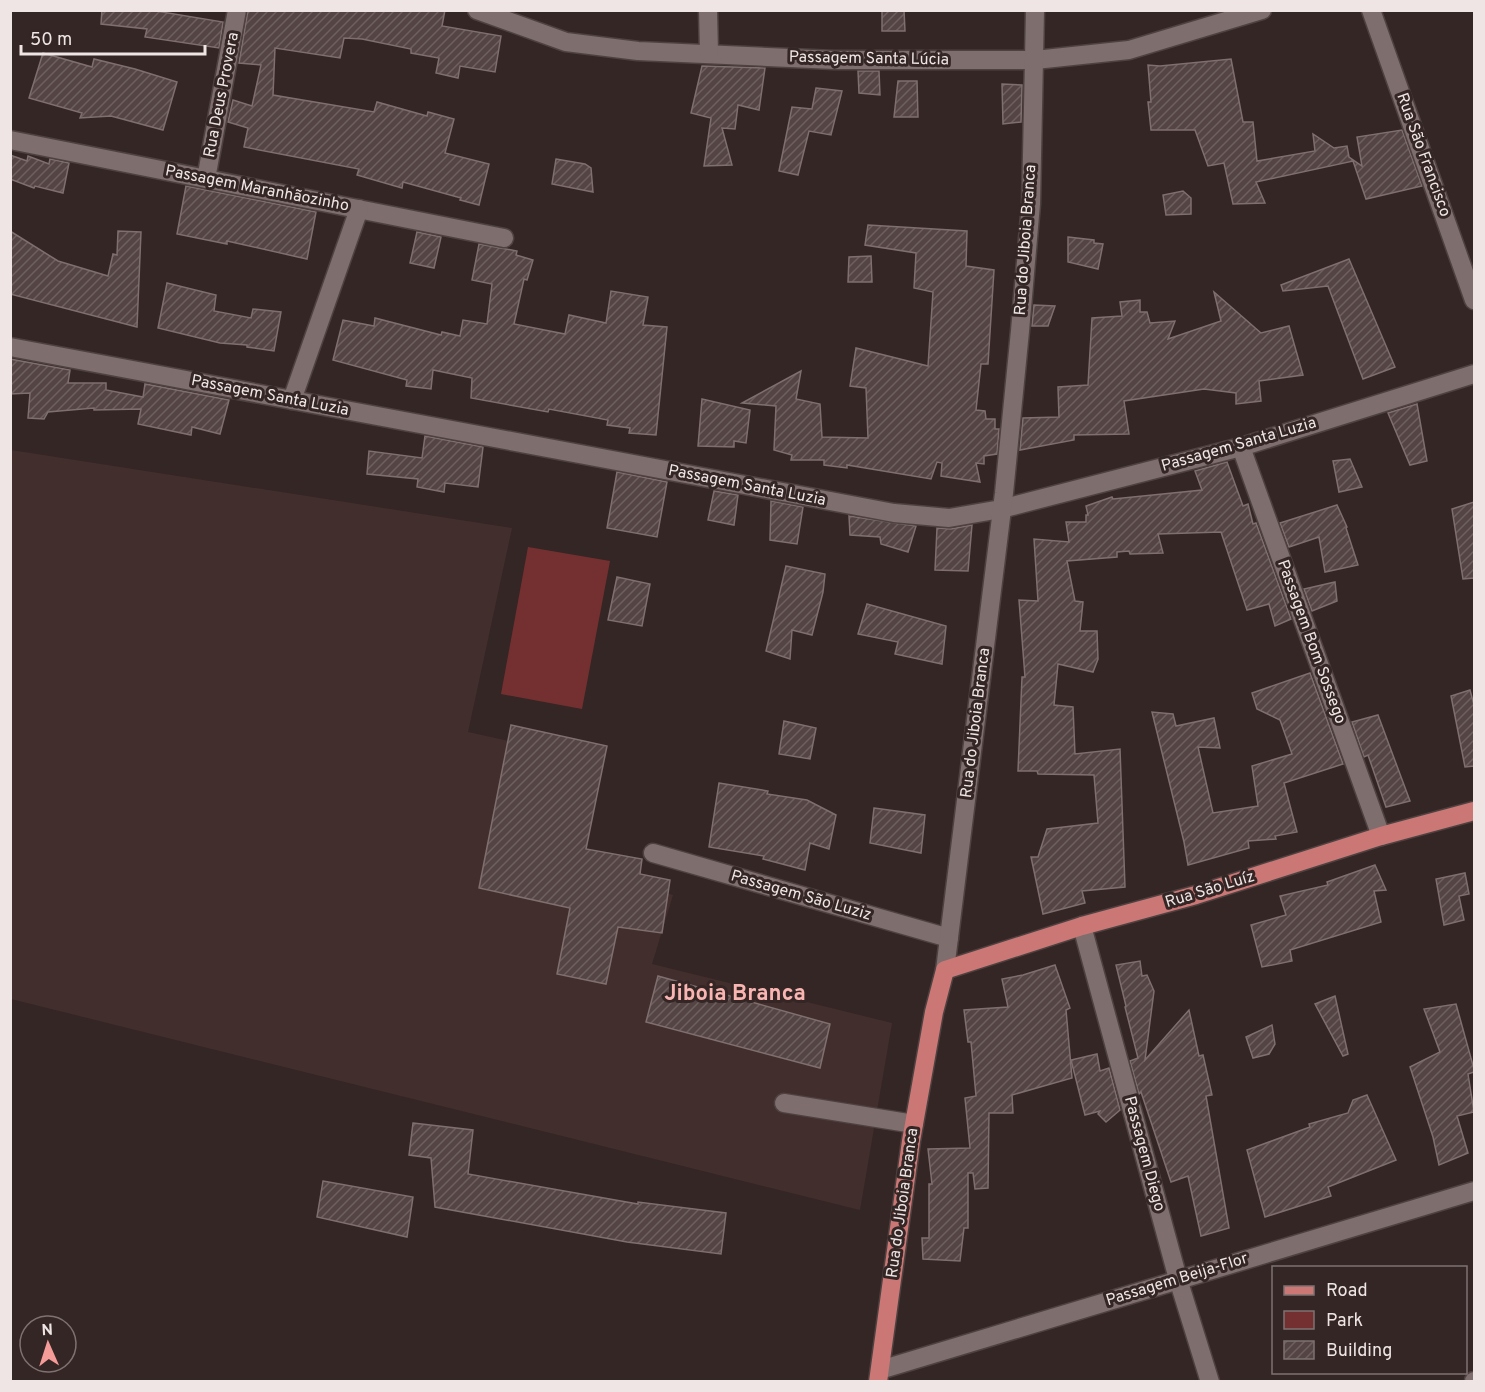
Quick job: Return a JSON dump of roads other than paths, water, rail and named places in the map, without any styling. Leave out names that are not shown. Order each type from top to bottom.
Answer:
[{"type":"main road","name":"Rua São Luíz","points":[[945,970],[1082,926],[1196,895],[1381,836],[1474,811]]},
{"type":"main road","name":"Rua do Jiboia Branca","points":[[879,1376],[914,1124],[934,1012],[945,970]]},
{"type":"street","name":"Rua Deus Provera","points":[[206,179],[237,10]]},
{"type":"street","name":"Passagem Santa Lúcia","points":[[477,10],[566,42],[638,51],[834,60],[1035,60],[1129,50],[1262,10]]},
{"type":"street","points":[[708,10],[709,53]]},
{"type":"street","name":"Rua do Jiboia Branca","points":[[945,970],[1002,509],[1031,204],[1035,10]]},
{"type":"street","name":"Rua São Francisco","points":[[1371,10],[1474,300]]},
{"type":"street","name":"Passagem Maranhãozinho","points":[[10,140],[504,238]]},
{"type":"street","points":[[292,400],[359,209]]},
{"type":"street","name":"Passagem Santa Luzia","points":[[10,347],[894,513],[950,518],[1002,509],[1241,447],[1474,374]]},
{"type":"street","name":"Passagem Bom Sossego","points":[[1241,447],[1381,836]]},
{"type":"street","name":"Passagem São Luziz","points":[[653,853],[949,938]]},
{"type":"street","name":"Passagem Diego","points":[[1082,926],[1178,1279],[1210,1382]]},
{"type":"street","points":[[784,1103],[914,1124]]},
{"type":"street","name":"Passagem Beija-Flor","points":[[879,1376],[1178,1279],[1474,1191]]},
{"type":"district","name":"Jiboia Branca","points":[[735,994]]}]
